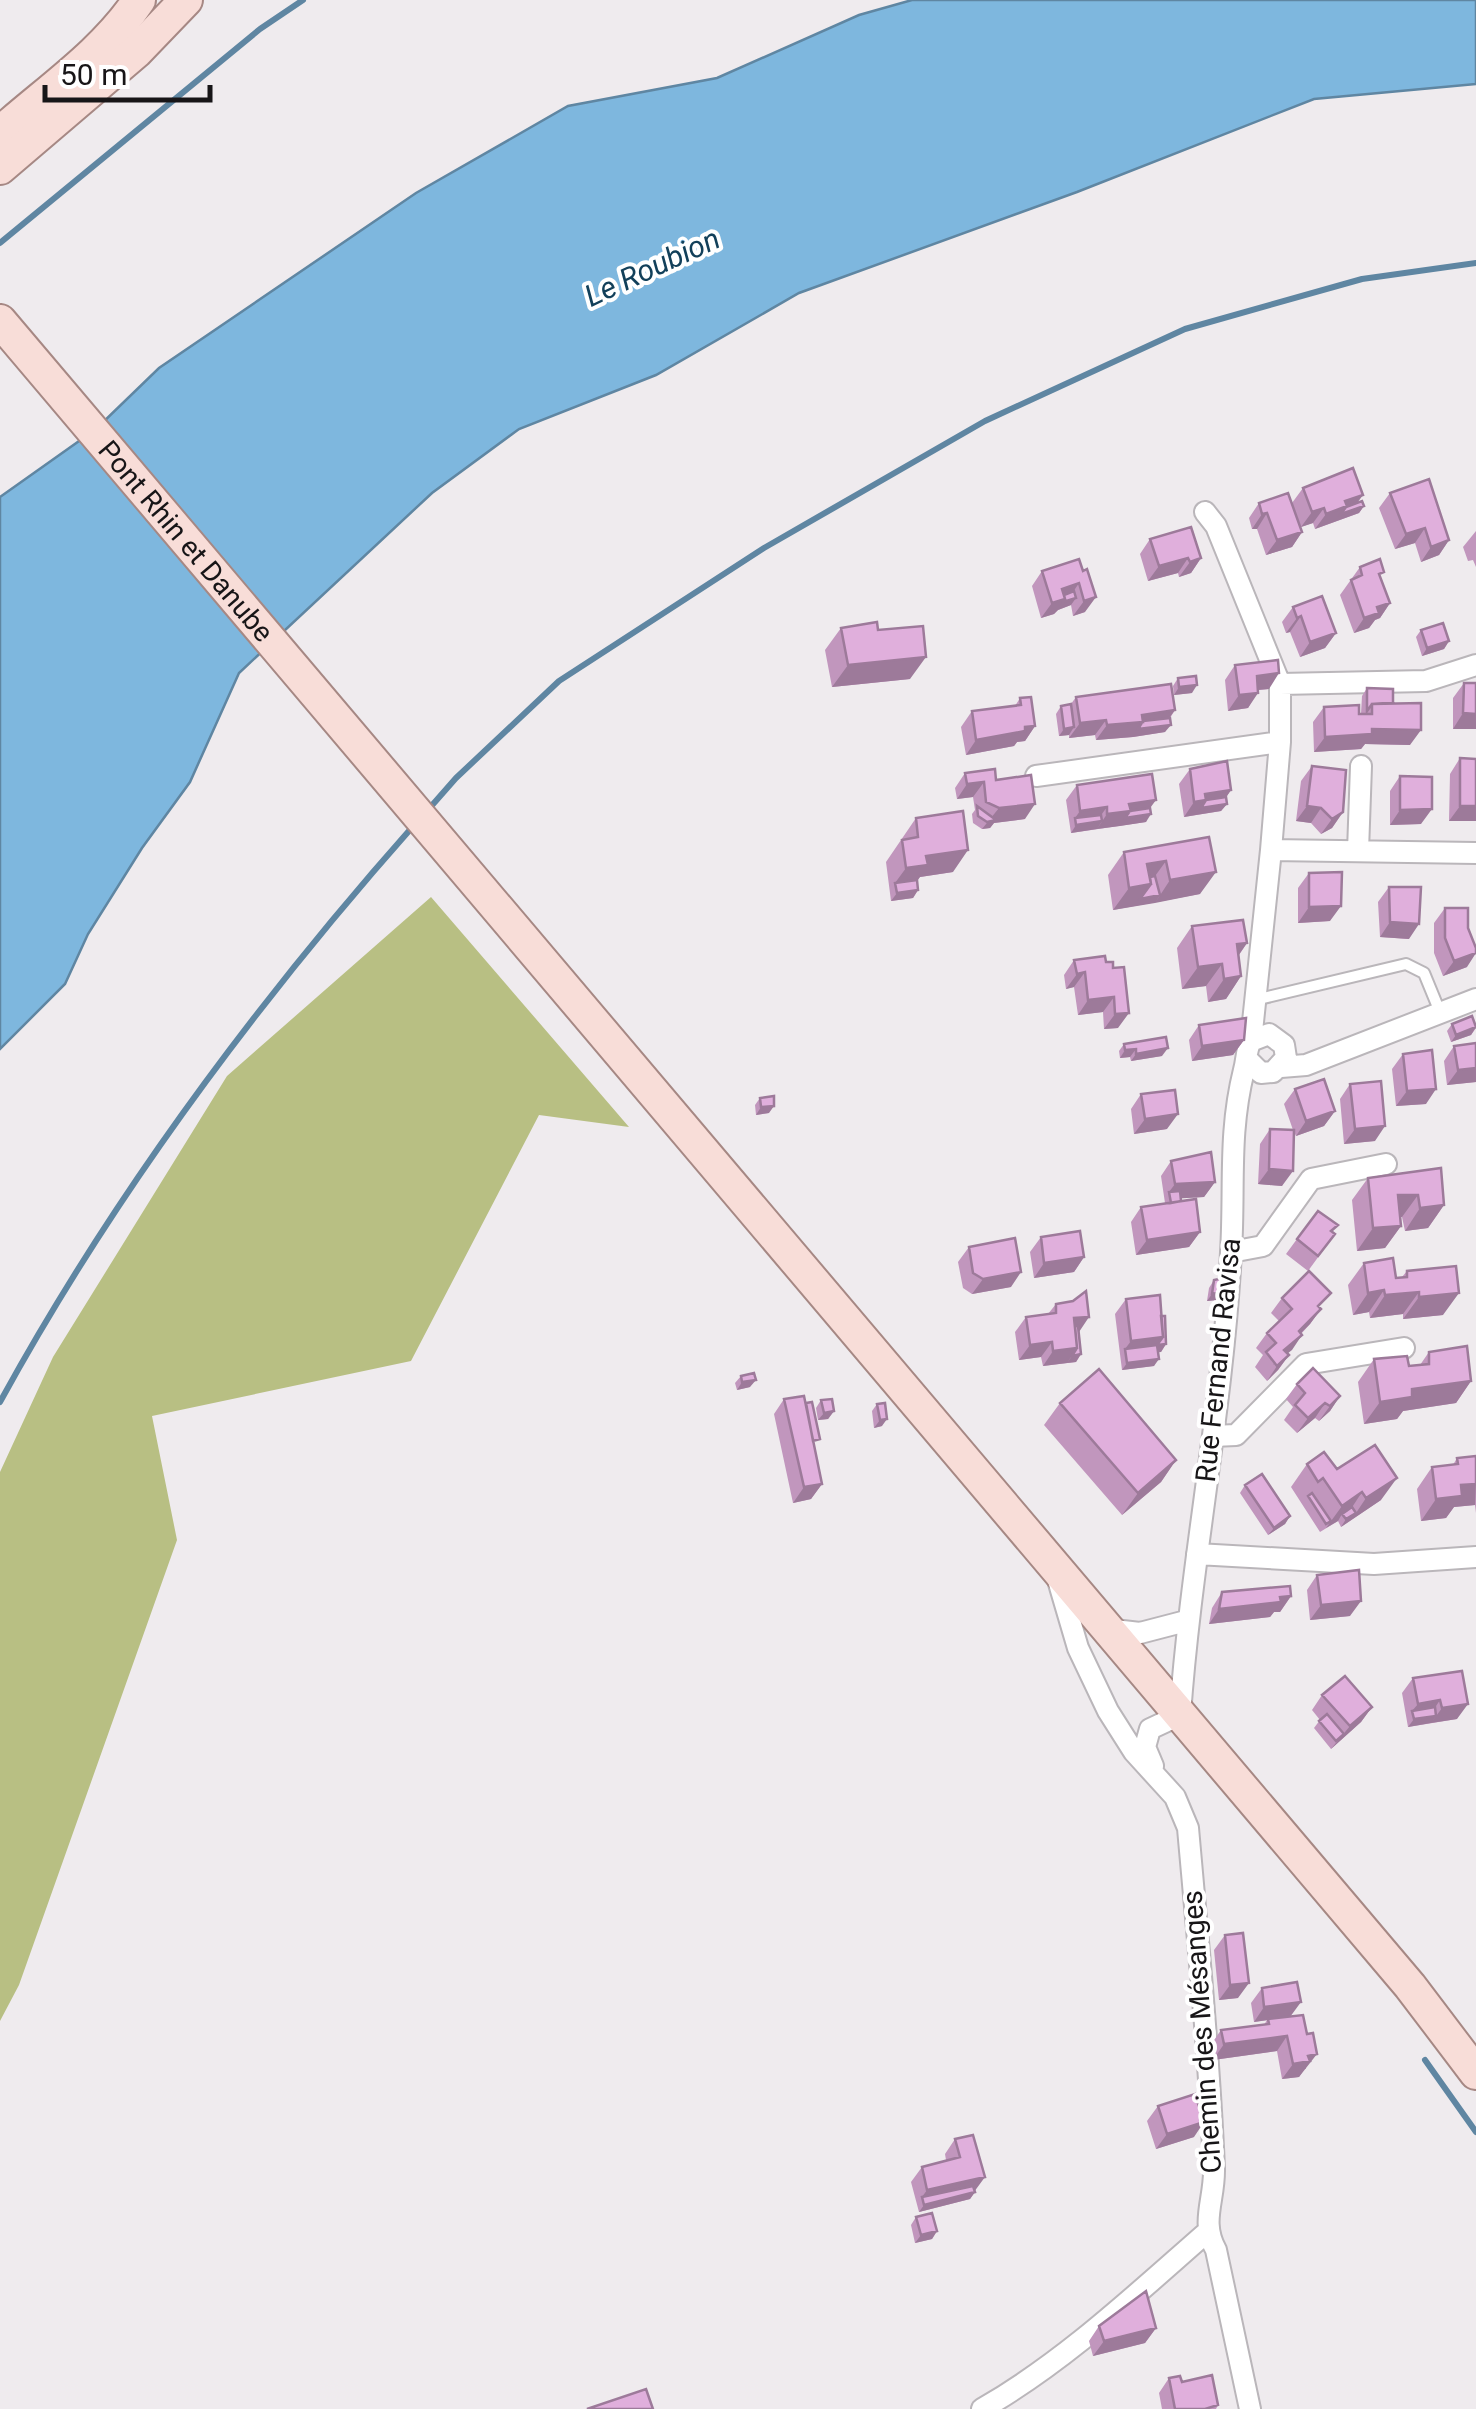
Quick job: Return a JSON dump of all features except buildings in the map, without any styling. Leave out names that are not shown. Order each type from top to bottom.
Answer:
[{"type":"main road","points":[[0,133],[100,46],[124,23],[139,0]]},
{"type":"main road","points":[[138,51],[186,0]]},
{"type":"main road","points":[[0,168],[138,51],[214,0]]},
{"type":"main road","name":"Pont Rhin et Danube","points":[[8,330],[1410,1986],[1476,2073]]},
{"type":"street","points":[[1205,512],[1216,526],[1280,684],[1280,742],[1271,850],[1253,1005],[1267,1053],[1306,1065],[1476,998]]},
{"type":"street","points":[[1280,684],[1426,681],[1476,665]]},
{"type":"street","points":[[1036,776],[1280,742]]},
{"type":"street","points":[[1358,851],[1362,766]]},
{"type":"street","points":[[1271,850],[1476,853]]},
{"type":"street","name":"Rue Fernand Ravisa","points":[[1180,1714],[1186,1622],[1213,1436],[1232,1252],[1232,1128],[1237,1098],[1267,1053]]},
{"type":"street","points":[[1232,1252],[1263,1246],[1311,1179],[1386,1164]]},
{"type":"street","points":[[1213,1436],[1236,1436],[1306,1364],[1404,1348]]},
{"type":"street","points":[[1197,1554],[1374,1564],[1476,1556]]},
{"type":"street","name":"Chemin des Mésanges","points":[[1054,1568],[1078,1648],[1108,1711],[1134,1752],[1175,1797],[1188,1828],[1214,2176],[1206,2233],[1216,2250],[1250,2409]]},
{"type":"street","points":[[1106,1629],[1140,1632],[1186,1622]]},
{"type":"street","name":"Chemin des Mésanges","points":[[1158,1777],[1146,1747],[1150,1729],[1180,1714]]},
{"type":"street","points":[[982,2409],[1017,2388],[1126,2303],[1206,2233]]},
{"type":"lane","points":[[1253,1005],[1406,964],[1424,973],[1440,1012]]},
{"type":"green space","points":[[431,897],[629,1127],[539,1115],[411,1361],[152,1416],[177,1540],[19,1985],[0,2021],[0,1472],[53,1357],[227,1076]]},
{"type":"water","name":"Le Roubion","points":[[912,0],[1476,0],[1476,84],[1314,99],[1077,192],[799,293],[656,375],[519,429],[432,493],[239,673],[190,782],[142,848],[88,934],[65,984],[0,1049],[0,497],[96,429],[159,368],[416,193],[568,106],[717,78],[859,15]]},
{"type":"waterway","points":[[0,243],[260,29],[303,0]]},
{"type":"waterway","points":[[427,811],[456,778],[559,681],[764,548],[985,421],[1185,329],[1362,279],[1476,263]]},
{"type":"waterway","points":[[0,1402],[91,1249],[191,1101],[300,960],[415,824]]},
{"type":"waterway","points":[[1425,2060],[1476,2132]]}]
